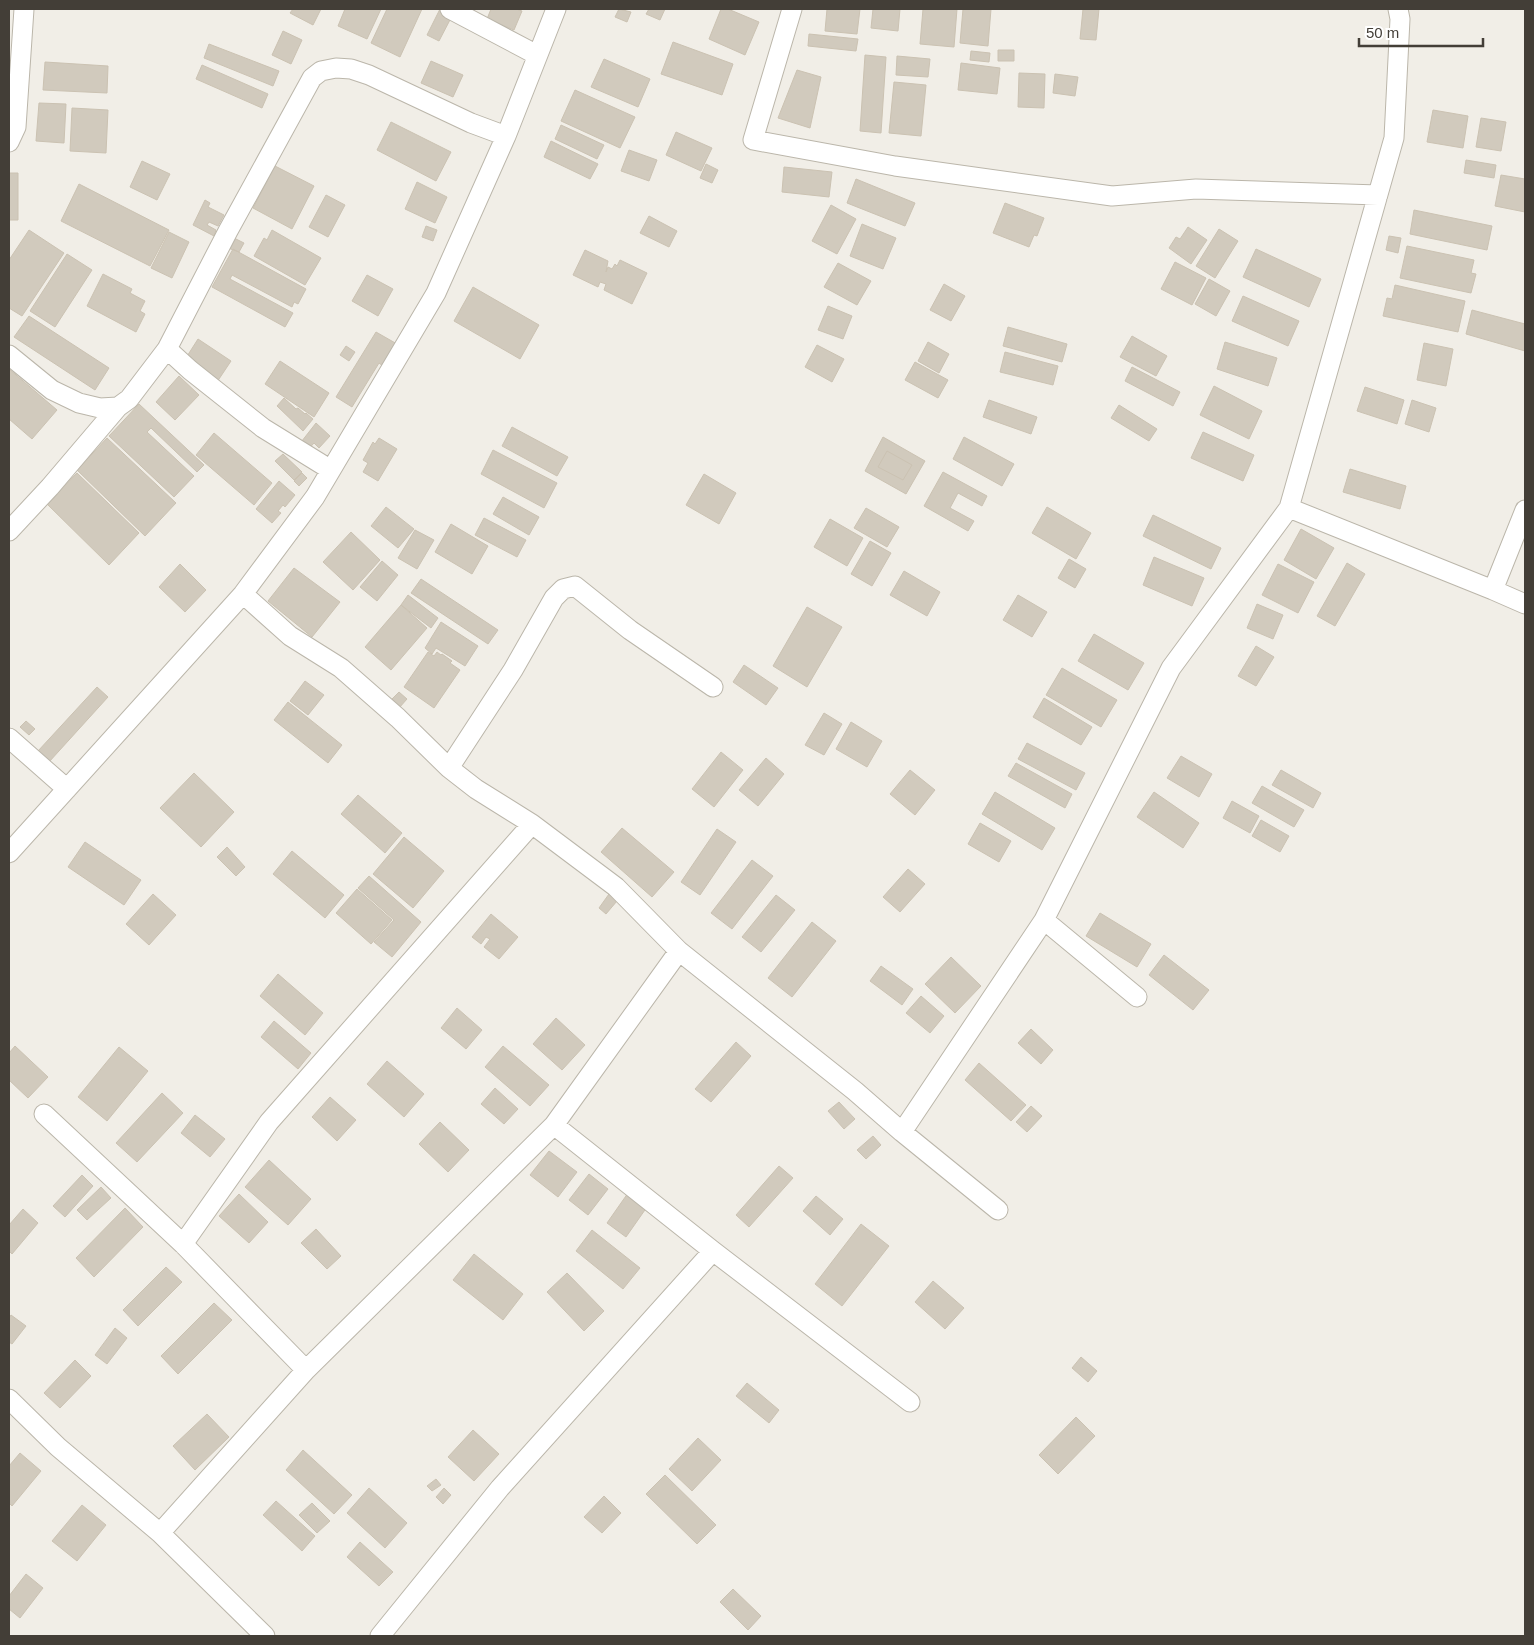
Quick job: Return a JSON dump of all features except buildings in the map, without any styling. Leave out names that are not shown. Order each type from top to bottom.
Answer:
[{"type":"street","points":[[9,142],[16,127],[24,9]]},
{"type":"street","points":[[450,9],[537,55]]},
{"type":"street","points":[[9,853],[243,594],[315,497],[436,293],[506,136],[556,9]]},
{"type":"street","points":[[792,9],[753,140],[895,166],[1112,196],[1196,189],[1378,195]]},
{"type":"street","points":[[902,1132],[1044,920],[1171,668],[1289,508],[1394,138],[1400,19],[1398,9]]},
{"type":"street","points":[[9,531],[50,487],[118,407],[128,399],[167,349],[228,230],[312,78],[321,71],[336,68],[351,69],[369,75],[471,123],[506,136]]},
{"type":"street","points":[[167,349],[190,370],[263,428],[331,470]]},
{"type":"street","points":[[9,355],[52,390],[79,403],[100,408],[118,407]]},
{"type":"street","points":[[1289,508],[1525,604]]},
{"type":"street","points":[[1493,590],[1525,510]]},
{"type":"street","points":[[449,768],[513,670],[554,598],[564,589],[575,586],[630,630],[713,686]]},
{"type":"street","points":[[243,594],[290,636],[341,668],[398,718],[449,768],[476,789],[532,824],[616,886],[679,951],[855,1091],[998,1210]]},
{"type":"street","points":[[9,738],[67,789]]},
{"type":"street","points":[[183,1244],[269,1122],[532,824]]},
{"type":"street","points":[[1044,920],[1137,997]]},
{"type":"street","points":[[160,1533],[306,1370],[554,1125],[679,951]]},
{"type":"street","points":[[44,1114],[183,1244],[306,1370]]},
{"type":"street","points":[[554,1125],[713,1251],[910,1402]]},
{"type":"street","points":[[380,1636],[500,1488],[713,1251]]},
{"type":"street","points":[[9,1399],[58,1447],[160,1533],[265,1636]]}]
